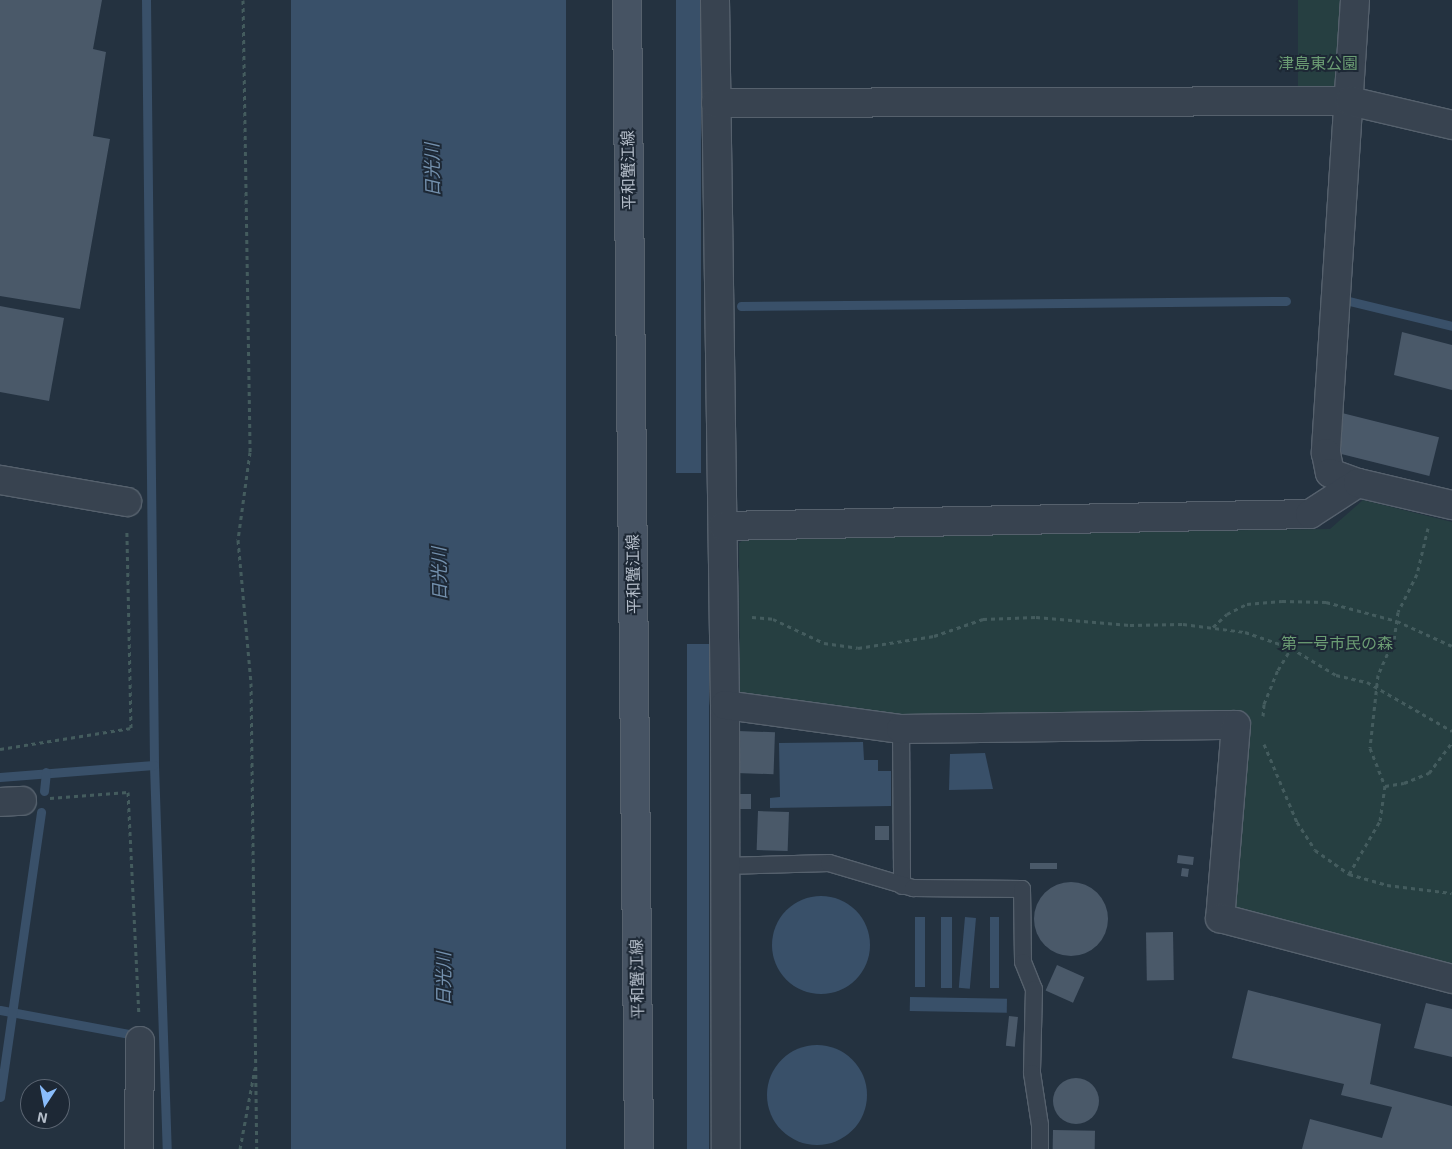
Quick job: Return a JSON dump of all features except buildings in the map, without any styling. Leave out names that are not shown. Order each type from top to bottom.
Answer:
[{"type":"main road","name":"平和蟹江線","points":[[626,0],[638,1149]]},
{"type":"street","points":[[715,0],[724,614],[726,1149]]},
{"type":"street","points":[[1356,0],[1350,101],[1346,116],[1326,453],[1330,473],[1358,483],[1444,503]]},
{"type":"street","points":[[716,103],[1350,101],[1452,125]]},
{"type":"street","points":[[0,480],[126,502]]},
{"type":"street","points":[[723,526],[1310,514],[1358,483]]},
{"type":"street","points":[[724,706],[901,729],[1236,726],[1220,918],[1452,979]]},
{"type":"street","points":[[139,1149],[140,1041]]},
{"type":"lane","points":[[901,729],[902,886]]},
{"type":"lane","points":[[724,866],[829,863],[902,886],[1022,889],[1023,962],[1034,989],[1032,1073],[1040,1125],[1040,1149]]},
{"type":"path","points":[[243,0],[250,452],[238,540],[251,683],[257,1149]]},
{"type":"path","points":[[0,749],[131,728],[126,502]]},
{"type":"path","points":[[1350,874],[1380,821],[1385,786],[1370,748],[1378,675],[1394,639],[1397,621],[1444,503]]},
{"type":"path","points":[[1212,627],[1227,614],[1248,604],[1282,601],[1326,602],[1397,621],[1452,646]]},
{"type":"path","points":[[724,614],[773,619],[824,643],[858,648],[934,636],[983,619],[1036,616],[1122,625],[1212,627],[1245,632],[1291,648],[1336,675],[1367,682],[1452,731]]},
{"type":"path","points":[[1262,720],[1264,704],[1291,648]]},
{"type":"path","points":[[1261,736],[1301,829],[1315,850],[1350,874],[1387,885],[1452,893]]},
{"type":"path","points":[[1385,786],[1404,783],[1429,773],[1452,743]]},
{"type":"path","points":[[11,801],[128,792],[140,1041]]},
{"type":"path","points":[[240,1149],[257,1060]]},
{"type":"green space","name":"津島東公園","points":[[1298,0],[1345,0],[1345,90],[1298,90]]},
{"type":"green space","name":"第一号市民の森","points":[[1363,500],[1452,522],[1452,969],[1233,910],[1228,900],[1248,715],[935,722],[740,698],[739,543],[749,536],[1330,529]]},
{"type":"water","name":"日光川","points":[[291,0],[566,0],[566,1149],[291,1149]]},
{"type":"water","points":[[676,0],[701,0],[701,473],[676,473]]},
{"type":"water","points":[[687,644],[709,644],[709,1149],[687,1149]]},
{"type":"water","points":[[863,742],[864,760],[878,760],[878,771],[891,771],[891,806],[770,808],[770,798],[780,797],[779,743]]},
{"type":"water","points":[[985,753],[993,789],[949,790],[950,754]]},
{"type":"water","points":[[821,896],[840,900],[856,910],[866,926],[870,945],[866,964],[856,980],[840,990],[821,994],[802,990],[786,980],[776,964],[772,945],[776,926],[786,910],[802,900]]},
{"type":"water","points":[[915,917],[925,917],[925,987],[915,987]]},
{"type":"water","points":[[941,917],[952,917],[952,988],[941,988]]},
{"type":"water","points":[[965,917],[976,918],[970,989],[959,988]]},
{"type":"water","points":[[990,917],[999,917],[999,988],[990,988]]},
{"type":"water","points":[[910,997],[1007,999],[1007,1013],[910,1011]]},
{"type":"water","points":[[817,1045],[836,1049],[852,1060],[863,1076],[867,1095],[863,1114],[852,1130],[836,1141],[817,1145],[798,1141],[782,1130],[771,1114],[767,1095],[771,1076],[782,1060],[798,1049]]},
{"type":"waterway","points":[[146,0],[154,765],[167,1149]]},
{"type":"waterway","points":[[741,306],[1286,301]]},
{"type":"waterway","points":[[1349,301],[1452,326]]},
{"type":"waterway","points":[[0,777],[154,765]]},
{"type":"waterway","points":[[44,791],[46,772]]},
{"type":"waterway","points":[[0,1097],[41,812]]},
{"type":"waterway","points":[[0,1010],[130,1034]]}]
